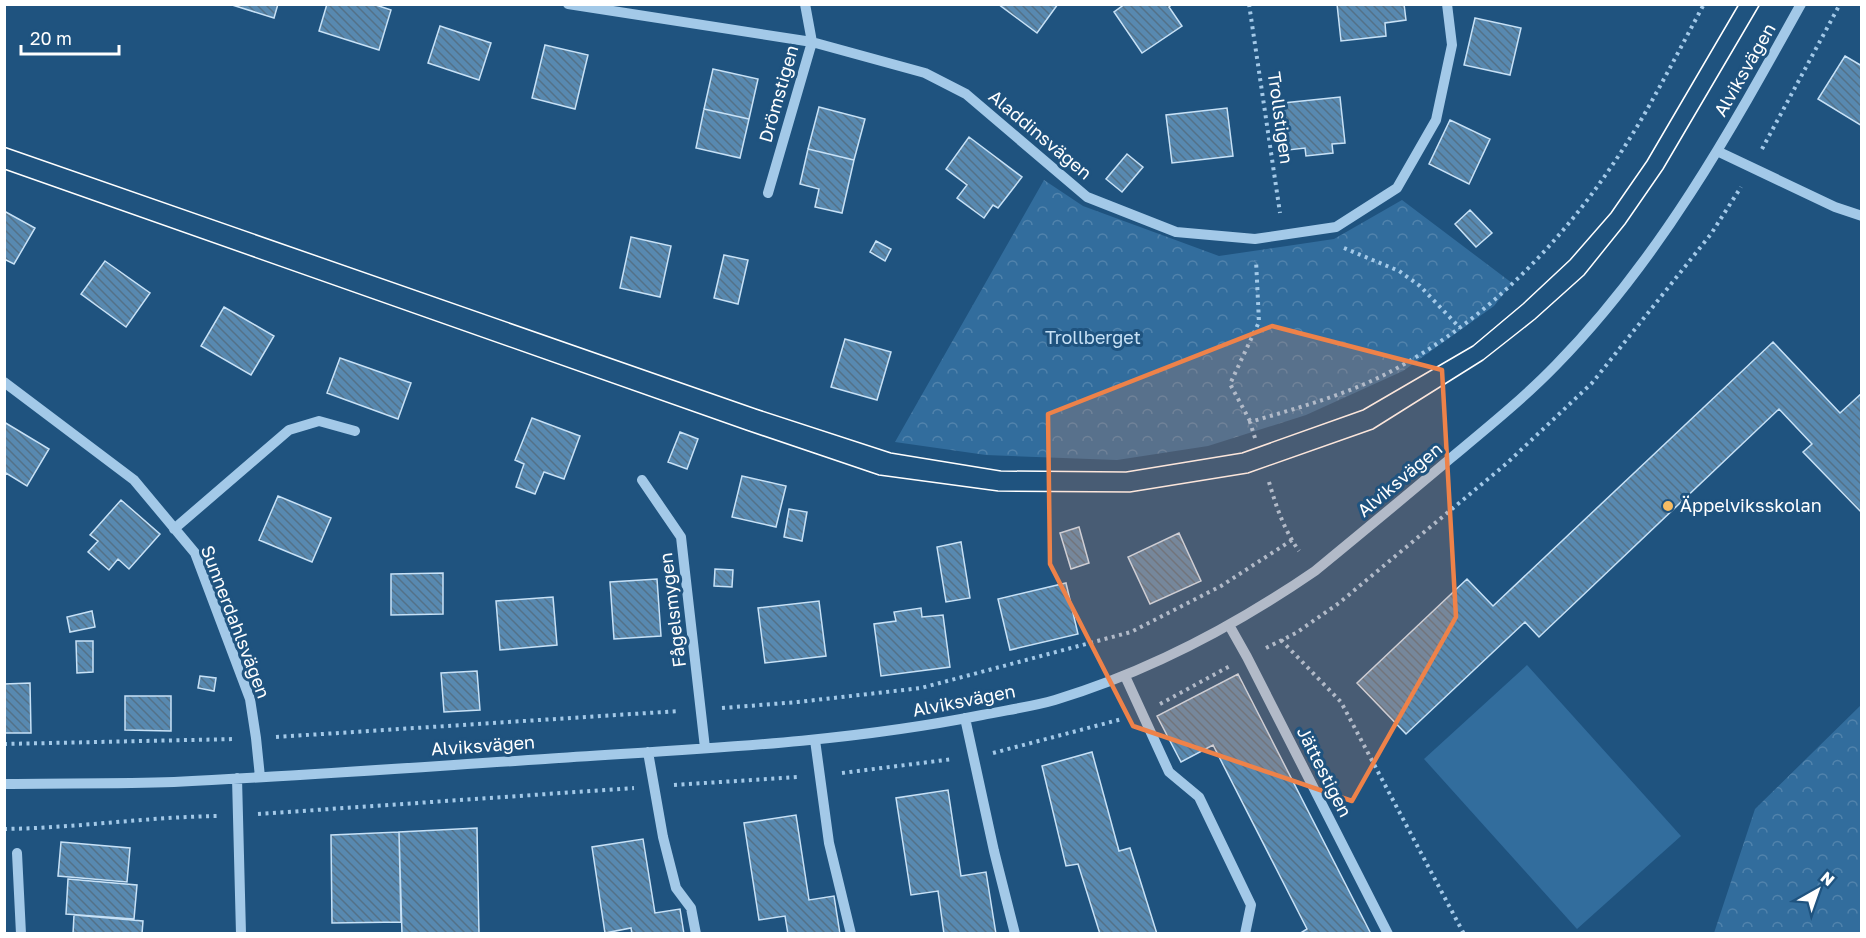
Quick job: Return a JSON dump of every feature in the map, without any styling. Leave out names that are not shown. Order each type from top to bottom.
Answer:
[{"type":"street","name":"Aladdinsvägen","points":[[568,4],[812,42],[926,73],[966,94],[1087,197],[1176,232],[1255,239],[1336,227],[1397,188],[1436,120],[1452,45],[1447,4]]},
{"type":"street","name":"Drömstigen","points":[[768,193],[812,42],[805,4]]},
{"type":"street","name":"Alviksvägen","points":[[4,784],[171,782],[815,740],[939,724],[1052,700],[1125,676],[1193,645],[1228,626],[1314,571],[1511,408],[1557,364],[1605,310],[1661,238],[1717,151],[1801,4]]},
{"type":"street","points":[[1717,151],[1835,207],[1862,216]]},
{"type":"street","name":"Sunnerdahlsvägen","points":[[4,382],[134,480],[195,554],[250,699],[260,777]]},
{"type":"street","points":[[174,529],[290,430],[319,420],[355,431]]},
{"type":"street","name":"Fågelsmygen","points":[[642,480],[681,537],[705,748]]},
{"type":"street","name":"Jättestigen","points":[[1228,626],[1252,668],[1388,933]]},
{"type":"street","points":[[1125,676],[1169,772],[1199,797],[1251,905],[1245,933]]},
{"type":"street","points":[[965,718],[994,851],[1015,933]]},
{"type":"street","points":[[815,740],[829,843],[850,933]]},
{"type":"street","points":[[648,752],[663,837],[676,888],[691,908],[696,933]]},
{"type":"street","points":[[237,778],[241,933]]},
{"type":"street","points":[[17,853],[21,933]]},
{"type":"path","name":"Trollstigen","points":[[1249,4],[1283,235]]},
{"type":"path","points":[[1250,422],[1331,398],[1398,368],[1483,312],[1520,278],[1581,210],[1606,175],[1641,120],[1704,4]]},
{"type":"path","points":[[1255,239],[1259,322],[1230,384],[1250,422],[1255,438]]},
{"type":"path","points":[[1345,248],[1399,271],[1420,286],[1460,328]]},
{"type":"path","points":[[1269,482],[1276,507],[1299,550]]},
{"type":"path","points":[[4,744],[256,738],[701,710],[921,688],[1131,632],[1221,586],[1292,540]]},
{"type":"path","points":[[1281,640],[1341,702],[1464,933]]},
{"type":"path","points":[[4,829],[181,817]]},
{"type":"highlighted area","points":[[1272,326],[1442,370],[1456,617],[1352,801],[1133,726],[1050,564],[1048,414]]},
{"type":"green space","name":"Trollberget","points":[[1044,180],[1083,206],[1219,256],[1334,239],[1402,200],[1512,283],[1494,306],[1403,371],[1306,415],[1208,446],[1117,460],[986,455],[895,442]]},
{"type":"green space","points":[[1527,665],[1681,836],[1577,929],[1424,759]]},
{"type":"green space","points":[[1861,705],[1861,933],[1714,933],[1755,809]]},
{"type":"building","points":[[229,4],[278,4],[274,18]]},
{"type":"building","points":[[327,4],[373,4],[391,10],[379,50],[319,31]]},
{"type":"building","points":[[998,4],[1058,4],[1037,33]]},
{"type":"building","points":[[1125,4],[1172,4],[1169,7],[1182,26],[1142,53],[1114,12]]},
{"type":"building","points":[[1337,4],[1404,4],[1406,20],[1385,23],[1386,36],[1341,41]]},
{"type":"building","points":[[1475,18],[1521,28],[1510,75],[1464,65]]},
{"type":"building","points":[[440,26],[491,43],[479,80],[428,63]]},
{"type":"building","points":[[545,45],[588,55],[575,109],[532,98]]},
{"type":"building","points":[[1845,56],[1862,66],[1862,126],[1818,99]]},
{"type":"building","points":[[713,69],[758,79],[749,119],[704,109]]},
{"type":"building","points":[[1340,97],[1345,143],[1332,144],[1333,153],[1306,156],[1305,148],[1288,150],[1283,103]]},
{"type":"building","points":[[819,107],[865,119],[854,160],[808,149]]},
{"type":"building","points":[[1227,108],[1233,156],[1172,163],[1166,115]]},
{"type":"building","points":[[704,109],[749,119],[740,158],[696,148]]},
{"type":"building","points":[[1450,120],[1490,139],[1469,184],[1429,164]]},
{"type":"building","points":[[969,137],[1022,177],[998,208],[993,205],[984,218],[957,198],[967,185],[946,169]]},
{"type":"building","points":[[808,149],[854,160],[842,213],[815,207],[819,189],[800,184]]},
{"type":"building","points":[[1127,154],[1143,167],[1122,192],[1106,179]]},
{"type":"building","points":[[1470,210],[1492,233],[1476,247],[1455,224]]},
{"type":"building","points":[[4,211],[35,228],[14,264],[4,259]]},
{"type":"building","points":[[631,237],[671,246],[660,297],[620,288]]},
{"type":"building","points":[[876,241],[891,249],[885,261],[870,252]]},
{"type":"building","points":[[724,255],[748,260],[738,304],[714,298]]},
{"type":"building","points":[[105,261],[150,293],[126,327],[81,294]]},
{"type":"building","points":[[224,307],[274,336],[251,375],[201,346]]},
{"type":"building","points":[[845,339],[891,352],[877,400],[831,387]]},
{"type":"building","points":[[1773,342],[1840,413],[1862,393],[1862,513],[1803,452],[1812,444],[1779,409],[1539,637],[1525,622],[1406,734],[1357,683],[1467,579],[1493,606]]},
{"type":"building","points":[[340,358],[411,383],[398,419],[327,393]]},
{"type":"building","points":[[532,418],[580,436],[564,479],[544,472],[535,494],[516,487],[524,464],[515,460]]},
{"type":"building","points":[[4,422],[49,449],[27,486],[6,473],[4,476]]},
{"type":"building","points":[[680,432],[698,439],[687,469],[668,462]]},
{"type":"building","points":[[742,476],[786,486],[776,527],[732,517]]},
{"type":"building","points":[[278,496],[331,518],[312,562],[259,540]]},
{"type":"building","points":[[121,500],[160,534],[129,569],[118,559],[109,570],[88,552],[98,541],[90,535]]},
{"type":"building","points":[[789,509],[807,512],[802,541],[784,537]]},
{"type":"building","points":[[1079,527],[1089,563],[1071,569],[1060,533]]},
{"type":"building","points":[[1179,533],[1201,581],[1150,604],[1128,557]]},
{"type":"building","points":[[961,542],[970,598],[946,602],[937,547]]},
{"type":"building","points":[[715,569],[733,570],[732,587],[714,586]]},
{"type":"building","points":[[443,573],[443,614],[391,615],[391,574]]},
{"type":"building","points":[[657,579],[661,636],[614,639],[610,582]]},
{"type":"building","points":[[1066,583],[1078,634],[1010,650],[998,599]]},
{"type":"building","points":[[553,597],[557,645],[500,650],[496,601]]},
{"type":"building","points":[[819,601],[826,656],[765,663],[758,608]]},
{"type":"building","points":[[921,608],[922,617],[943,615],[950,667],[881,676],[874,624],[896,621],[894,612]]},
{"type":"building","points":[[92,611],[95,627],[70,632],[67,617]]},
{"type":"building","points":[[76,641],[93,641],[93,672],[77,673]]},
{"type":"building","points":[[477,671],[480,710],[444,712],[441,673]]},
{"type":"building","points":[[1238,674],[1371,934],[1299,934],[1307,929],[1213,745],[1181,762],[1157,716]]},
{"type":"building","points":[[200,676],[216,678],[214,691],[198,688]]},
{"type":"building","points":[[30,683],[31,733],[4,733],[4,684]]},
{"type":"building","points":[[125,696],[171,696],[171,731],[125,730]]},
{"type":"building","points":[[1092,752],[1119,851],[1130,848],[1157,934],[1100,934],[1078,864],[1066,866],[1042,766]]},
{"type":"building","points":[[948,790],[961,876],[986,872],[996,934],[944,934],[938,891],[911,895],[896,798]]},
{"type":"building","points":[[796,815],[809,900],[834,896],[840,934],[788,934],[785,916],[759,920],[744,823]]},
{"type":"building","points":[[477,828],[479,934],[402,934],[399,832]]},
{"type":"building","points":[[399,832],[401,922],[332,923],[331,835]]},
{"type":"building","points":[[643,839],[655,913],[680,909],[684,934],[632,934],[631,928],[605,933],[592,847]]},
{"type":"building","points":[[61,842],[130,848],[127,882],[58,876]]},
{"type":"building","points":[[68,879],[137,885],[134,919],[66,914]]},
{"type":"building","points":[[74,915],[143,921],[142,934],[73,934]]},
{"type":"tram line","points":[[4,147],[756,409],[891,453],[1001,471],[1126,472],[1242,453],[1363,410],[1473,346],[1570,260],[1611,213],[1647,161],[1739,4]]},
{"type":"tram line","points":[[4,169],[879,475],[998,491],[1130,492],[1248,473],[1373,429],[1483,360],[1535,319],[1584,275],[1625,224],[1663,169],[1760,4]]},
{"type":"place","name":"Äppelviksskolan","points":[[1668,506]]}]
